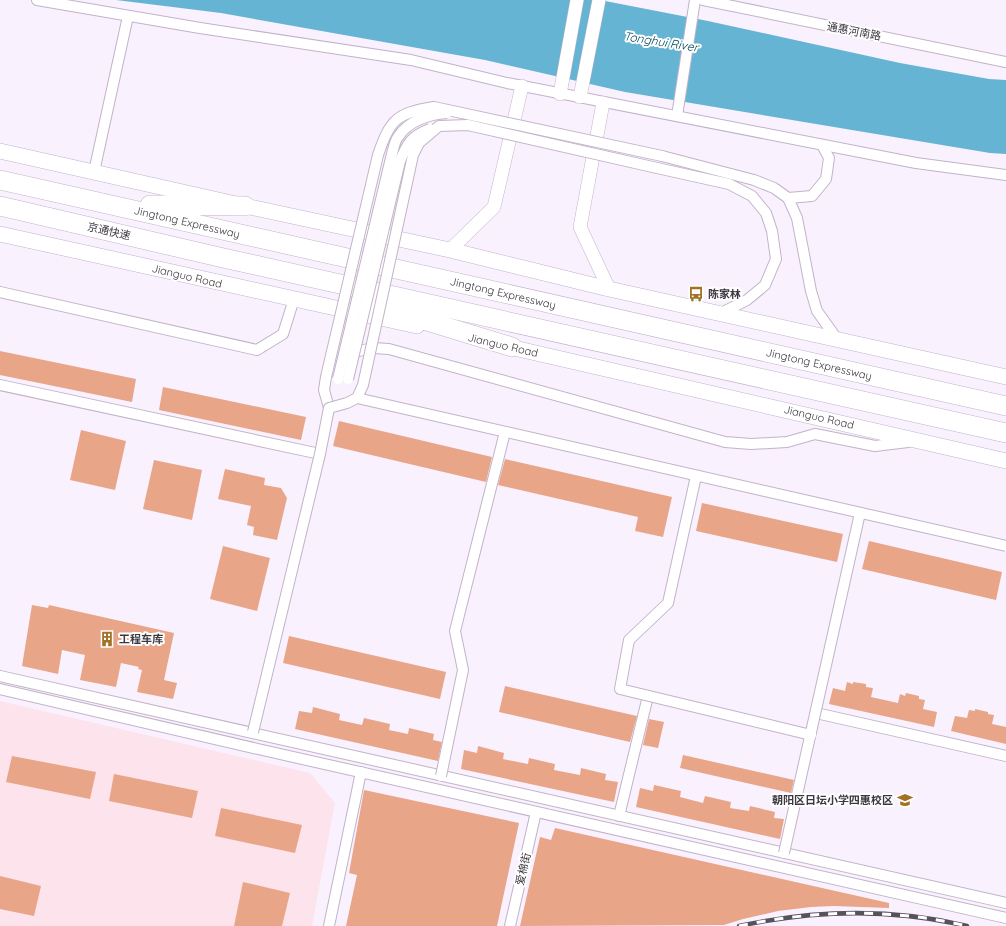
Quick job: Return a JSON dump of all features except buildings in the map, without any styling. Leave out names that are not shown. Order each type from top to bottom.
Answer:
[{"type":"highway","name":"Jingtong Expressway","points":[[0,180],[1006,406]]},
{"type":"highway","points":[[113,205],[245,206]]},
{"type":"highway","name":"京通快速","points":[[0,206],[219,256]]},
{"type":"highway","points":[[219,256],[512,347]]},
{"type":"highway","points":[[219,256],[1006,433]]},
{"type":"main road","points":[[0,151],[450,250],[609,290],[1006,377]]},
{"type":"main road","name":"Jianguo Road","points":[[0,234],[512,347],[1006,461]]},
{"type":"street","points":[[37,0],[128,16],[411,60],[560,94],[822,145],[916,163],[1006,175]]},
{"type":"street","points":[[560,94],[577,0]]},
{"type":"street","points":[[580,98],[599,0]]},
{"type":"street","points":[[677,116],[695,0]]},
{"type":"street","name":"通惠河南路","points":[[703,0],[1006,62]]},
{"type":"street","points":[[94,172],[128,16]]},
{"type":"street","points":[[450,250],[494,207],[522,86]]},
{"type":"street","points":[[603,102],[580,227],[609,290]]},
{"type":"street","points":[[253,732],[320,454],[329,408],[324,390],[326,377],[378,155],[385,134],[399,116],[414,110],[434,107],[662,156],[754,180],[774,188],[788,198],[797,218],[811,291],[817,311],[837,339]]},
{"type":"street","points":[[457,112],[433,114],[407,126],[397,138],[391,158],[343,379],[354,352],[400,161],[406,146],[413,138],[423,132],[439,126],[468,125],[729,184],[752,196],[766,213],[772,231],[776,259],[766,285],[747,300],[719,314]]},
{"type":"street","points":[[357,398],[363,385],[413,155],[419,143],[439,126]]},
{"type":"street","points":[[788,198],[812,196],[826,179],[829,158],[822,145]]},
{"type":"street","points":[[0,292],[257,350],[283,334],[294,300]]},
{"type":"street","points":[[354,352],[373,348],[390,349],[725,442],[751,444],[787,442],[815,434],[874,446],[920,440]]},
{"type":"street","points":[[0,385],[320,454]]},
{"type":"street","points":[[329,408],[357,398],[1006,546]]},
{"type":"street","points":[[441,776],[463,670],[455,631],[505,432]]},
{"type":"street","points":[[696,476],[668,603],[629,640],[620,689],[811,735]]},
{"type":"street","points":[[784,853],[860,513]]},
{"type":"street","points":[[0,676],[1006,903]]},
{"type":"street","points":[[0,689],[1006,918]]},
{"type":"street","points":[[619,816],[648,696]]},
{"type":"street","points":[[816,713],[1006,756]]},
{"type":"street","points":[[329,926],[361,772]]},
{"type":"street","name":"爱棉街","points":[[510,926],[536,812]]},
{"type":"shaded area","points":[[0,701],[310,773],[335,803],[312,926],[0,926]]},
{"type":"water","name":"Tonghui River","points":[[116,0],[600,0],[708,21],[900,63],[989,79],[1006,80],[1006,154],[990,153],[625,92],[485,60],[221,13]]},
{"type":"railway","points":[[739,926],[796,917],[853,913],[910,916],[967,926]]},
{"type":"place","name":"陈家林","points":[[696,294]]},
{"type":"place","name":"工程车库","points":[[107,639]]},
{"type":"place","name":"朝阳区日坛小学四惠校区","points":[[905,800]]}]
